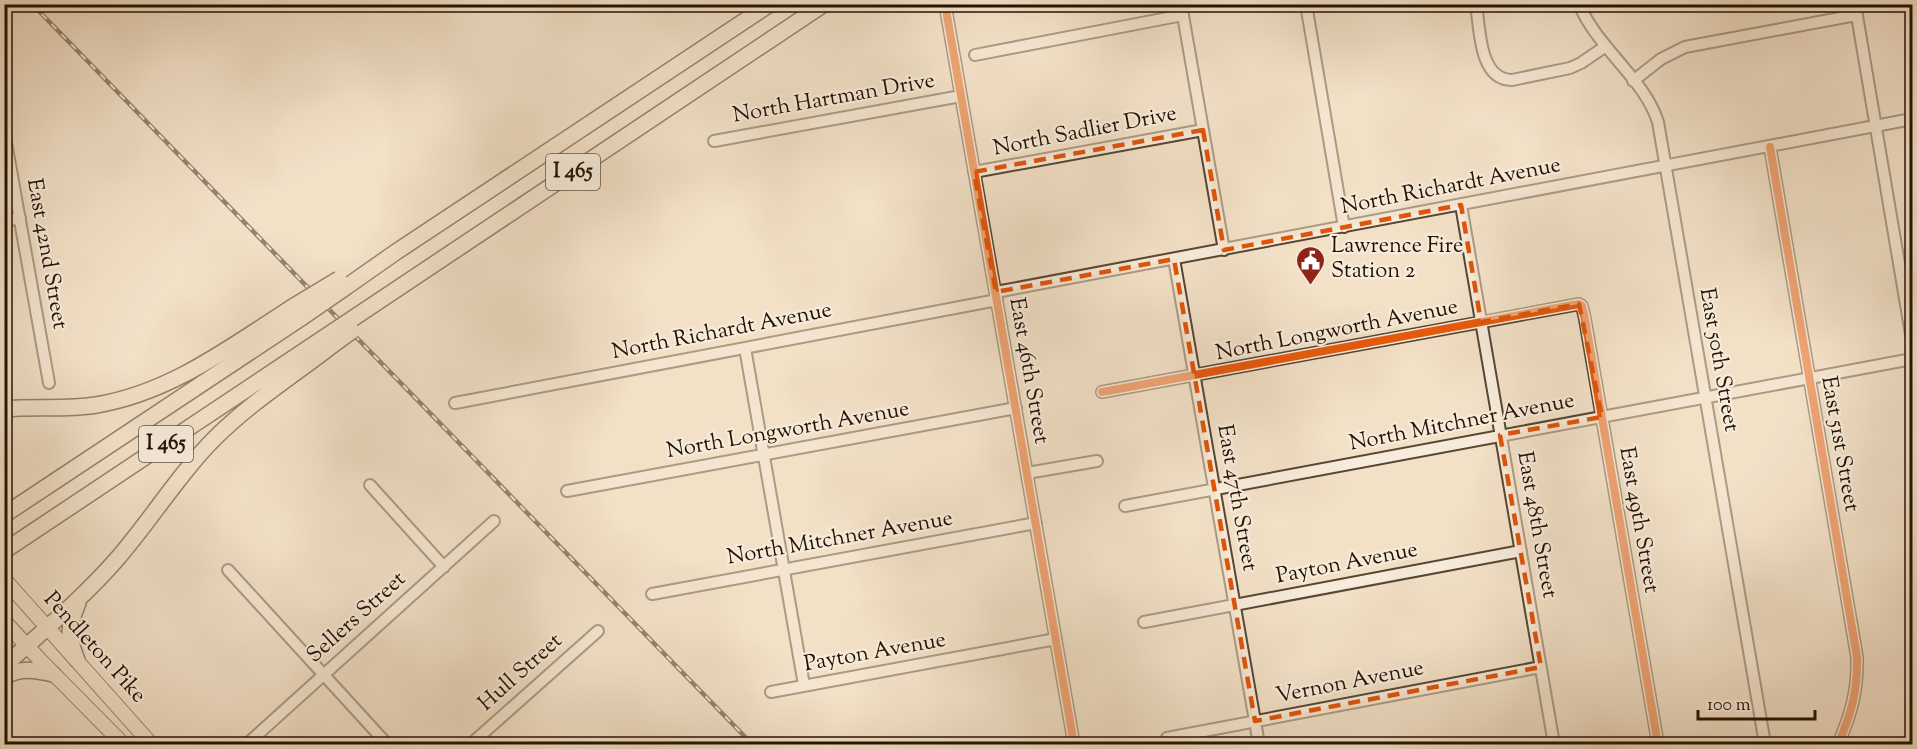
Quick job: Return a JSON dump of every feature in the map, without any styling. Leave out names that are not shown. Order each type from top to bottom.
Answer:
[{"type":"highway","name":"I 465","points":[[4,515],[296,313],[396,252],[770,4]]},
{"type":"highway","name":"I 465","points":[[7,549],[326,343],[466,243],[824,4]]},
{"type":"highway","points":[[4,409],[85,406],[136,396],[177,379],[296,313]]},
{"type":"highway","points":[[4,666],[80,598],[117,559],[174,484],[215,439],[326,343]]},
{"type":"highway","points":[[77,660],[69,636],[70,623],[80,598]]},
{"type":"highway","points":[[4,677],[28,669],[53,674]]},
{"type":"main road","name":"Pendleton Pike","points":[[4,579],[151,744]]},
{"type":"main road","name":"Pendleton Pike","points":[[4,621],[123,744]]},
{"type":"street","name":"East 46th Street","points":[[945,4],[1074,744]]},
{"type":"street","points":[[1306,4],[1344,227]]},
{"type":"street","points":[[1476,4],[1489,69],[1503,79],[1512,80],[1567,69],[1581,63],[1606,46]]},
{"type":"street","name":"East 50th Street","points":[[1579,4],[1589,23],[1650,103],[1656,115],[1765,744]]},
{"type":"street","points":[[975,55],[1182,10],[1224,250]]},
{"type":"street","points":[[1633,81],[1664,56],[1685,47],[1856,10],[1912,340]]},
{"type":"street","name":"North Hartman Drive","points":[[714,141],[961,96]]},
{"type":"street","name":"North Richardt Avenue","points":[[455,403],[745,348],[1174,259],[1912,119]]},
{"type":"street","name":"North Sadlier Drive","points":[[974,172],[1203,130]]},
{"type":"street","name":"East 42nd Street","points":[[4,131],[49,383]]},
{"type":"street","name":"East 51st Street","points":[[1770,147],[1857,664],[1854,704],[1838,744]]},
{"type":"street","name":"East 48th Street","points":[[1461,205],[1554,744]]},
{"type":"street","points":[[4,222],[20,218]]},
{"type":"street","name":"East 47th Street","points":[[1174,259],[1259,744]]},
{"type":"street","name":"North Longworth Avenue","points":[[1102,392],[1579,304]]},
{"type":"street","name":"East 49th Street","points":[[1579,304],[1582,306],[1585,319],[1658,744]]},
{"type":"street","points":[[745,348],[804,685]]},
{"type":"street","name":"North Mitchner Avenue","points":[[1125,506],[1912,359]]},
{"type":"street","name":"North Longworth Avenue","points":[[567,491],[1016,408]]},
{"type":"street","points":[[1027,473],[1097,461]]},
{"type":"street","points":[[370,485],[444,567]]},
{"type":"street","name":"Sellers Street","points":[[247,744],[494,521]]},
{"type":"street","name":"North Mitchner Avenue","points":[[652,594],[1036,523]]},
{"type":"street","name":"Payton Avenue","points":[[1144,622],[1521,551]]},
{"type":"street","points":[[228,570],[387,744]]},
{"type":"street","name":"Hull Street","points":[[471,744],[566,657],[598,631]]},
{"type":"street","name":"Payton Avenue","points":[[771,692],[1056,639]]},
{"type":"street","name":"Vernon Avenue","points":[[1167,738],[1540,667]]},
{"type":"highlighted area","points":[[1203,130],[1224,250],[1461,205],[1481,322],[1579,304],[1602,417],[1500,435],[1541,667],[1255,721],[1174,259],[996,292],[974,172]]},
{"type":"railway","points":[[32,4],[752,744]]},
{"type":"cycle path","points":[[945,4],[1074,744]]},
{"type":"cycle path","points":[[1770,147],[1857,657],[1853,702],[1838,744]]},
{"type":"cycle path","points":[[1102,392],[1579,304],[1582,306],[1585,319],[1658,744]]},
{"type":"place","name":"Lawrence Fire Station 2","points":[[1310,286]]}]
